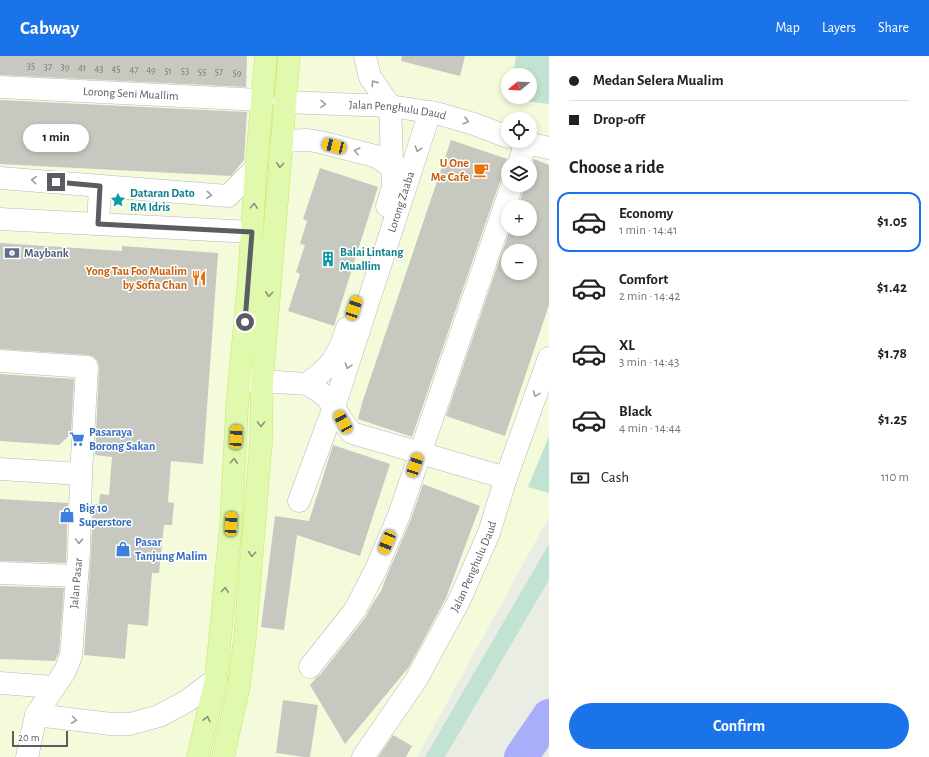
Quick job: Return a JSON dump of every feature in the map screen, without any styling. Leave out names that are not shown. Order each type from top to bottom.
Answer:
[{"type":"main road","points":[[198,757],[216,679],[231,524],[237,408],[266,56]]},
{"type":"main road","points":[[223,757],[239,686],[245,637],[261,443],[262,381],[289,56]]},
{"type":"street","points":[[307,384],[323,371],[332,360],[344,338],[393,187],[390,106],[370,77],[365,56]]},
{"type":"street","name":"Lorong Seni Muallim","points":[[0,87],[262,100]]},
{"type":"street","name":"Jalan Penghulu Daud","points":[[284,102],[390,106],[430,112],[474,124],[501,138]]},
{"type":"street","name":"Lorong Zaaba","points":[[299,501],[334,407],[430,112]]},
{"type":"street","points":[[282,141],[308,140],[320,142],[375,156],[392,167]]},
{"type":"street","name":"Jalan Penghulu Daud","points":[[537,147],[549,148]]},
{"type":"street","points":[[0,178],[228,196],[256,168]]},
{"type":"street","points":[[98,224],[100,186]]},
{"type":"street","points":[[310,667],[356,610],[376,569],[399,515],[510,192]]},
{"type":"street","points":[[0,219],[252,232]]},
{"type":"street","name":"Jalan Penghulu Daud","points":[[363,757],[416,680],[459,601],[488,533],[549,358]]},
{"type":"street","name":"Jalan Pasar","points":[[0,361],[87,367],[79,552],[71,656],[65,670],[36,715]]},
{"type":"street","points":[[240,380],[307,384],[323,395],[334,407],[352,433],[506,478]]},
{"type":"street","points":[[0,469],[82,474]]},
{"type":"street","points":[[0,573],[77,576]]},
{"type":"street","points":[[27,757],[36,715],[110,724],[130,724],[159,716],[187,701],[216,679]]},
{"type":"street","points":[[0,683],[54,687]]},
{"type":"shaded area","points":[[0,56],[549,56],[549,517],[417,757],[0,757]]},
{"type":"shaded area","points":[[516,56],[549,56],[549,104],[537,102],[537,68],[514,68]]},
{"type":"shaded area","points":[[549,436],[549,493],[528,487]]},
{"type":"shaded area","points":[[549,544],[549,580],[445,757],[425,757]]},
{"type":"building","points":[[0,56],[247,56],[246,87],[0,75]]},
{"type":"building","points":[[402,56],[465,56],[460,76],[401,61]]},
{"type":"building","points":[[0,100],[247,112],[244,160],[231,176],[0,164]]},
{"type":"building","points":[[451,140],[501,157],[501,180],[412,437],[358,419],[362,403]]},
{"type":"building","points":[[537,160],[549,165],[549,305],[505,436],[446,416],[501,255],[501,280],[537,280],[537,244],[505,244],[508,236],[537,236],[537,200],[520,200],[523,192],[537,192]]},
{"type":"building","name":"Balai Lintang Muallim","points":[[320,168],[378,187],[334,326],[288,311],[300,274],[296,272],[305,245],[300,244],[307,221],[303,219]]},
{"type":"building","points":[[0,243],[122,251],[122,246],[218,253],[203,464],[171,461],[168,502],[174,503],[172,525],[164,525],[159,573],[152,573],[148,626],[128,624],[125,659],[84,655],[93,504],[99,504],[100,494],[109,495],[112,457],[95,455],[98,362],[94,357],[88,355],[0,349]]},
{"type":"building","points":[[0,374],[74,379],[71,434],[59,445],[0,441]]},
{"type":"building","points":[[333,445],[390,464],[360,556],[297,535],[284,630],[261,627],[275,516],[309,521]]},
{"type":"building","points":[[423,484],[480,506],[446,598],[409,667],[345,744],[310,685],[320,675],[365,618],[381,591],[411,519]]},
{"type":"building","points":[[0,499],[68,503],[66,563],[0,561]]},
{"type":"building","points":[[0,586],[64,588],[59,653],[55,661],[0,659]]},
{"type":"building","points":[[283,700],[318,705],[310,757],[276,753]]},
{"type":"building","points":[[393,735],[412,746],[406,757],[378,757]]},
{"type":"waterway","points":[[521,757],[549,716]]},
{"type":"place","name":"U One Me Cafe","points":[[481,170]]},
{"type":"place","name":"Dataran Dato RM Idris","points":[[118,200]]},
{"type":"place","name":"Maybank","points":[[12,253]]},
{"type":"place","name":"Balai Lintang Muallim","points":[[328,259]]},
{"type":"place","name":"Yong Tau Foo Mualim by Sofia Chan","points":[[199,278]]},
{"type":"place","name":"Pasaraya Borong Sakan","points":[[77,439]]},
{"type":"place","name":"Big 10 Superstore","points":[[67,515]]},
{"type":"place","name":"Pasar Tanjung Malim","points":[[123,549]]},
{"type":"route","points":[[56,182],[100,186],[98,224],[252,232],[245,322]]}]
